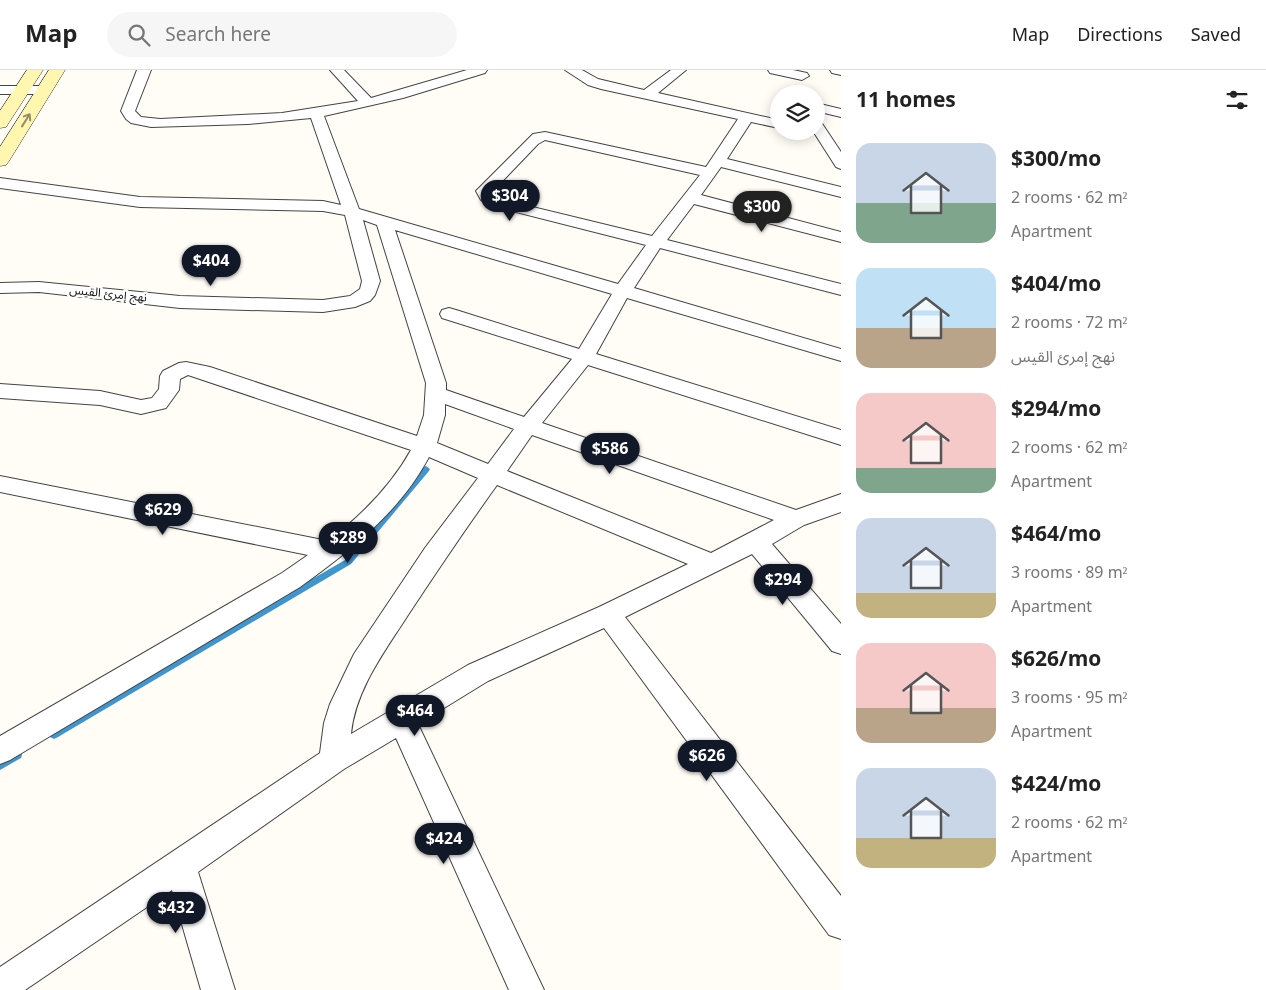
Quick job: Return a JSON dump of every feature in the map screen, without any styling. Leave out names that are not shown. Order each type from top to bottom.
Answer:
[{"type":"main road","points":[[0,123],[35,70]]},
{"type":"main road","points":[[0,161],[57,70]]},
{"type":"street","points":[[144,70],[128,111],[129,116],[134,121],[161,122],[250,120],[316,113],[367,102],[480,70]]},
{"type":"street","points":[[337,70],[367,102]]},
{"type":"street","points":[[572,70],[600,84],[770,122]]},
{"type":"street","points":[[647,96],[679,70]]},
{"type":"street","points":[[775,70],[802,77]]},
{"type":"street","points":[[837,70],[841,71]]},
{"type":"street","points":[[0,90],[45,90]]},
{"type":"street","points":[[825,109],[841,113]]},
{"type":"street","name":"نهج إمرئ القيس","points":[[0,288],[40,286],[180,302],[323,306],[355,301],[369,291],[371,281],[352,212],[316,113]]},
{"type":"street","points":[[334,760],[338,723],[363,662],[434,555],[526,427],[585,356],[622,292],[656,242],[714,168],[746,118]]},
{"type":"street","points":[[825,134],[841,143]]},
{"type":"street","points":[[841,192],[545,136],[538,137],[533,141],[484,191],[487,197],[494,202],[841,290]]},
{"type":"street","points":[[825,140],[841,164]]},
{"type":"street","points":[[0,183],[140,202],[324,206],[384,221],[841,355]]},
{"type":"street","points":[[692,198],[841,237]]},
{"type":"street","points":[[0,751],[291,580],[333,551],[402,485],[425,447],[437,394],[436,383],[384,221]]},
{"type":"street","points":[[449,314],[841,438]]},
{"type":"street","points":[[0,391],[100,398],[141,407],[159,403],[169,390],[170,376],[186,368],[203,372],[425,447],[712,564]]},
{"type":"street","points":[[437,394],[526,427],[796,519]]},
{"type":"street","points":[[0,484],[333,551]]},
{"type":"street","points":[[0,987],[334,760],[478,673],[712,564],[796,519],[841,503]]},
{"type":"street","points":[[756,542],[841,643]]},
{"type":"street","points":[[608,614],[841,923]]},
{"type":"street","points":[[402,720],[527,990]]},
{"type":"street","points":[[180,864],[218,990]]},
{"type":"waterway","points":[[54,734],[348,562],[426,469]]},
{"type":"waterway","points":[[0,765],[17,755]]}]
